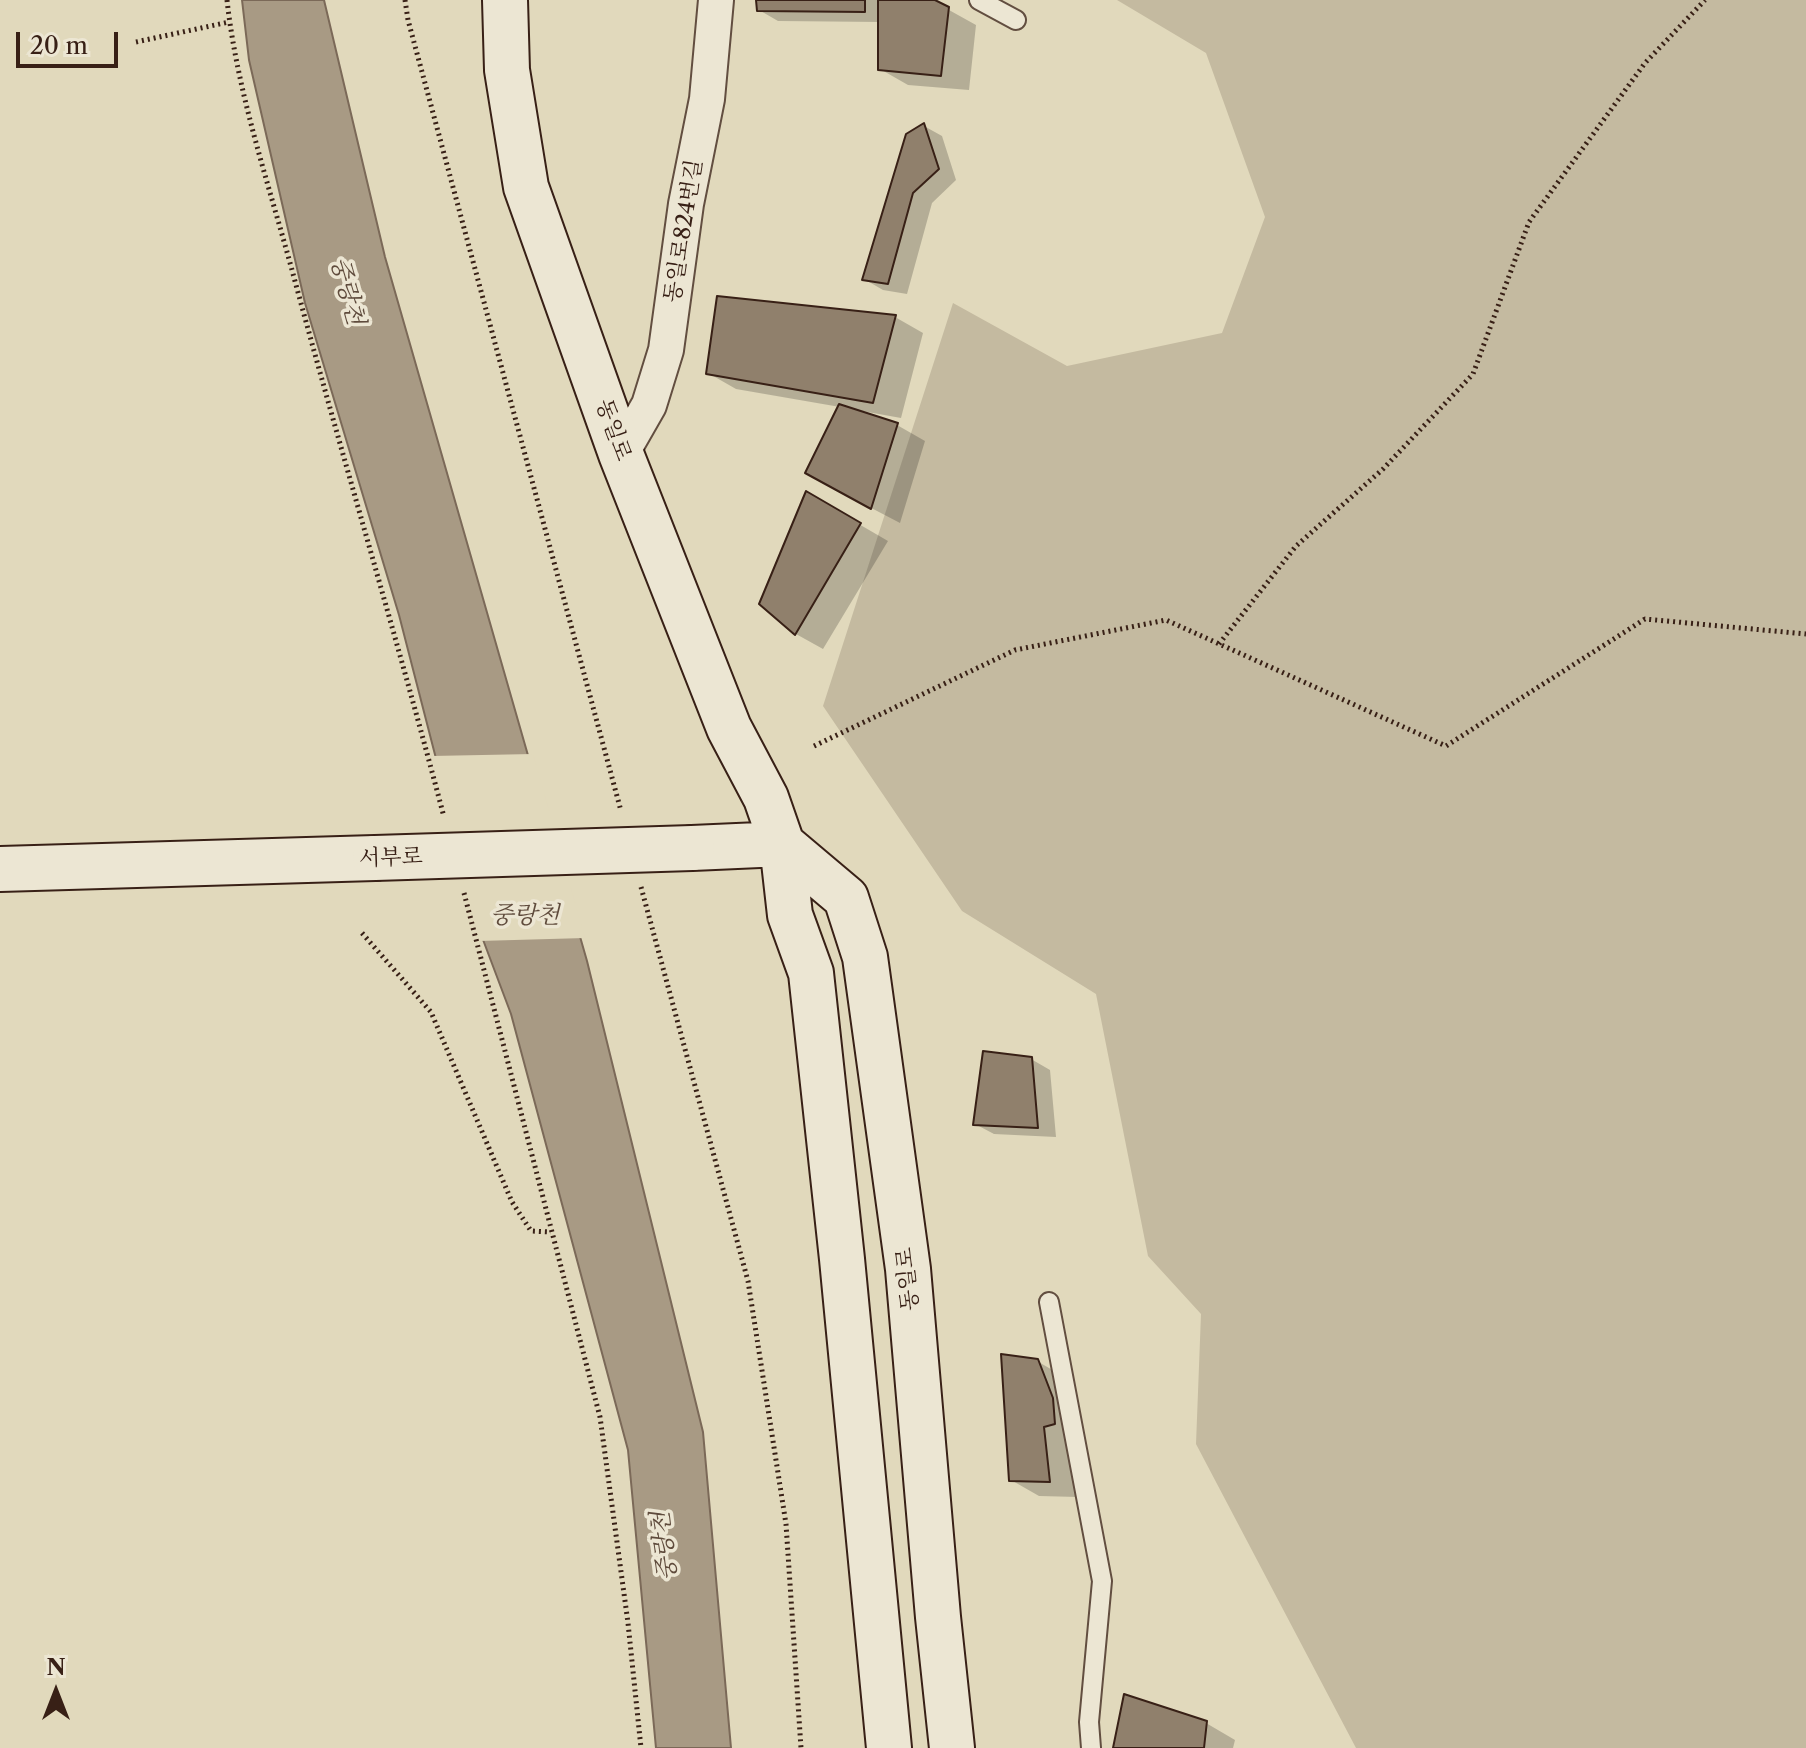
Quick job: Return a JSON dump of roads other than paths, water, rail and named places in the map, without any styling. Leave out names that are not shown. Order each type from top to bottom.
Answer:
[{"type":"street","name":"동일로","points":[[505,0],[507,70],[526,187],[621,454],[729,728],[766,798],[782,844],[790,915],[811,973],[844,1274],[889,1748]]},
{"type":"street","name":"동일로824번길","points":[[621,454],[649,405],[666,350],[686,204],[707,99],[716,0]]},
{"type":"street","name":"동일로","points":[[782,844],[846,898],[865,957],[908,1269],[952,1748]]},
{"type":"street","name":"서부로","points":[[4,870],[782,844]]},
{"type":"lane","points":[[979,0],[1016,20]]},
{"type":"lane","points":[[1049,1302],[1102,1581],[1089,1722],[1091,1748]]},
{"type":"water","name":"중랑천","points":[[242,0],[324,0],[385,257],[587,961],[703,1432],[731,1748],[656,1748],[628,1450],[511,1014],[482,937],[399,615],[305,303],[249,60]]}]
